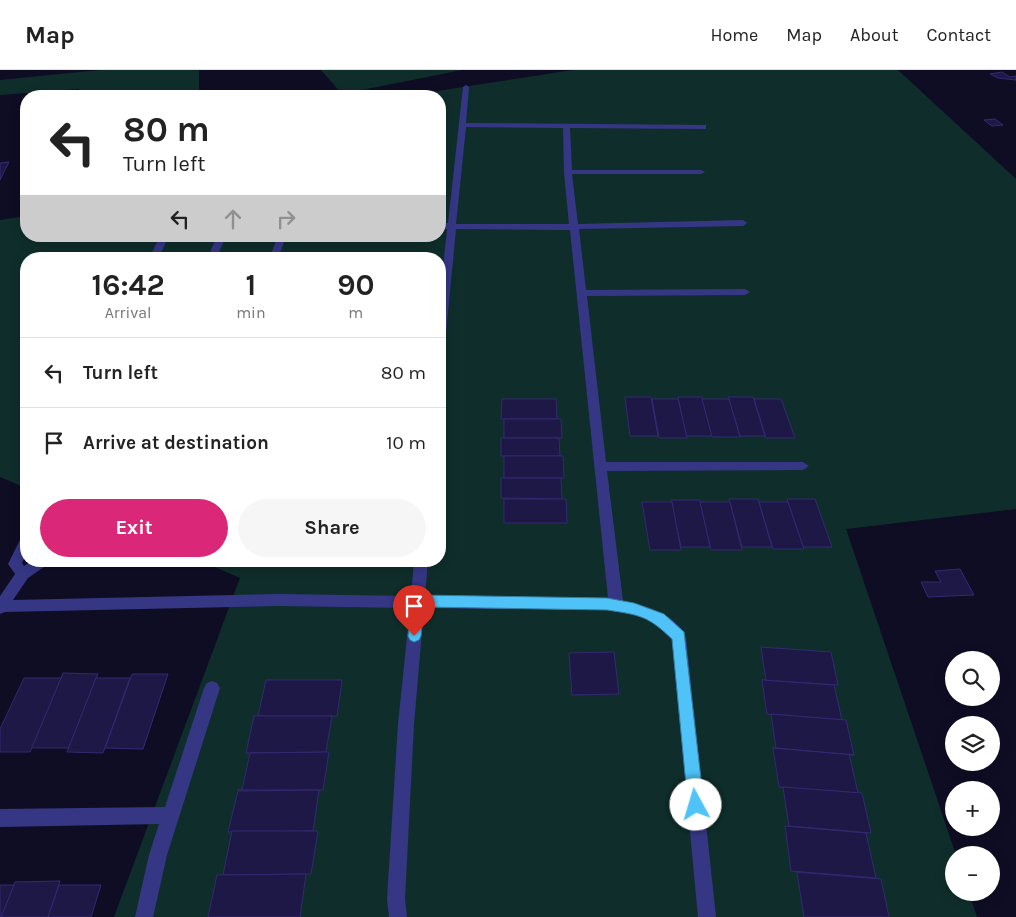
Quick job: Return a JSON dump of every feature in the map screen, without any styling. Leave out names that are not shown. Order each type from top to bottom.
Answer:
[{"type":"street","points":[[446,280],[466,87]]},
{"type":"street","points":[[462,125],[703,126]]},
{"type":"street","points":[[566,126],[568,172],[616,605]]},
{"type":"street","points":[[568,172],[701,172]]},
{"type":"street","points":[[446,226],[574,227],[743,223]]},
{"type":"street","points":[[581,293],[745,292]]},
{"type":"street","points":[[600,466],[803,466]]},
{"type":"street","points":[[20,554],[15,564],[23,574]]},
{"type":"street","points":[[0,607],[23,574],[33,567]]},
{"type":"street","points":[[398,917],[396,899],[406,724],[421,567]]},
{"type":"street","points":[[0,607],[279,600],[547,602],[616,605],[634,608],[659,618],[679,637],[707,917]]},
{"type":"street","points":[[144,917],[158,855],[212,688]]},
{"type":"street","points":[[0,818],[171,815]]},
{"type":"green space","points":[[100,70],[199,70],[199,90],[20,90],[20,93],[0,95],[0,80]]},
{"type":"green space","points":[[321,70],[462,70],[362,90],[338,90]]},
{"type":"green space","points":[[573,70],[898,70],[1016,179],[1016,509],[846,529],[945,822],[945,836],[950,836],[953,846],[945,846],[945,901],[972,901],[977,917],[114,917],[240,578],[215,567],[446,567],[446,252],[20,252],[20,485],[0,477],[0,220],[20,217],[20,242],[446,242],[446,90],[444,90]]},
{"type":"building","points":[[1002,72],[1010,77],[1016,76],[1016,80],[998,78],[990,74]]},
{"type":"building","points":[[995,119],[1003,125],[992,126],[984,120]]},
{"type":"building","points":[[9,162],[0,180],[0,163]]},
{"type":"building","points":[[625,397],[651,397],[658,436],[630,436]]},
{"type":"building","points":[[678,397],[702,397],[712,436],[686,436]]},
{"type":"building","points":[[728,397],[753,397],[765,436],[740,436]]},
{"type":"building","points":[[502,399],[556,399],[557,419],[501,419]]},
{"type":"building","points":[[652,399],[678,399],[687,438],[659,438]]},
{"type":"building","points":[[702,399],[729,399],[740,437],[712,437]]},
{"type":"building","points":[[754,399],[781,399],[795,438],[766,438]]},
{"type":"building","points":[[504,419],[561,419],[562,438],[504,438]]},
{"type":"building","points":[[501,438],[559,438],[560,456],[501,456]]},
{"type":"building","points":[[504,456],[563,456],[564,478],[504,478]]},
{"type":"building","points":[[501,478],[561,478],[562,499],[501,498]]},
{"type":"building","points":[[504,499],[566,499],[567,523],[504,523]]},
{"type":"building","points":[[729,499],[758,499],[772,547],[742,547]]},
{"type":"building","points":[[787,499],[815,499],[832,547],[803,547]]},
{"type":"building","points":[[671,500],[700,500],[710,547],[681,547]]},
{"type":"building","points":[[642,502],[672,502],[681,550],[650,550]]},
{"type":"building","points":[[700,502],[730,502],[742,550],[711,550]]},
{"type":"building","points":[[759,502],[788,502],[804,549],[773,549]]},
{"type":"building","points":[[960,569],[974,595],[928,597],[921,582],[941,582],[935,571]]},
{"type":"building","points":[[761,647],[831,652],[838,685],[762,680],[766,680]]},
{"type":"building","points":[[614,652],[619,694],[572,695],[569,653]]},
{"type":"building","points":[[63,673],[98,674],[69,748],[31,748]]},
{"type":"building","points":[[132,674],[168,674],[143,749],[105,748]]},
{"type":"building","points":[[24,678],[61,678],[30,752],[0,752],[0,729]]},
{"type":"building","points":[[96,678],[130,678],[103,753],[67,752]]},
{"type":"building","points":[[266,680],[342,680],[337,716],[258,716]]},
{"type":"building","points":[[762,680],[834,685],[842,720],[767,714]]},
{"type":"building","points":[[771,714],[846,720],[854,755],[776,748]]},
{"type":"building","points":[[254,716],[332,716],[326,752],[246,753]]},
{"type":"building","points":[[773,748],[849,755],[858,793],[779,787]]},
{"type":"building","points":[[329,752],[323,790],[242,790],[250,753]]},
{"type":"building","points":[[783,787],[862,793],[871,833],[789,826]]},
{"type":"building","points":[[319,790],[313,831],[228,832],[238,791]]},
{"type":"building","points":[[785,826],[866,833],[876,878],[791,871]]},
{"type":"building","points":[[232,831],[318,831],[311,874],[223,875]]},
{"type":"building","points":[[797,872],[881,879],[889,917],[804,917]]},
{"type":"building","points":[[306,874],[300,917],[208,917],[217,875]]},
{"type":"building","points":[[60,881],[48,917],[1,917],[15,882]]},
{"type":"building","points":[[0,885],[14,885],[1,917],[0,917]]},
{"type":"building","points":[[59,885],[101,885],[91,917],[48,917]]},
{"type":"route","points":[[414,636],[418,601],[607,604],[634,608],[659,618],[679,637],[696,805]]}]
